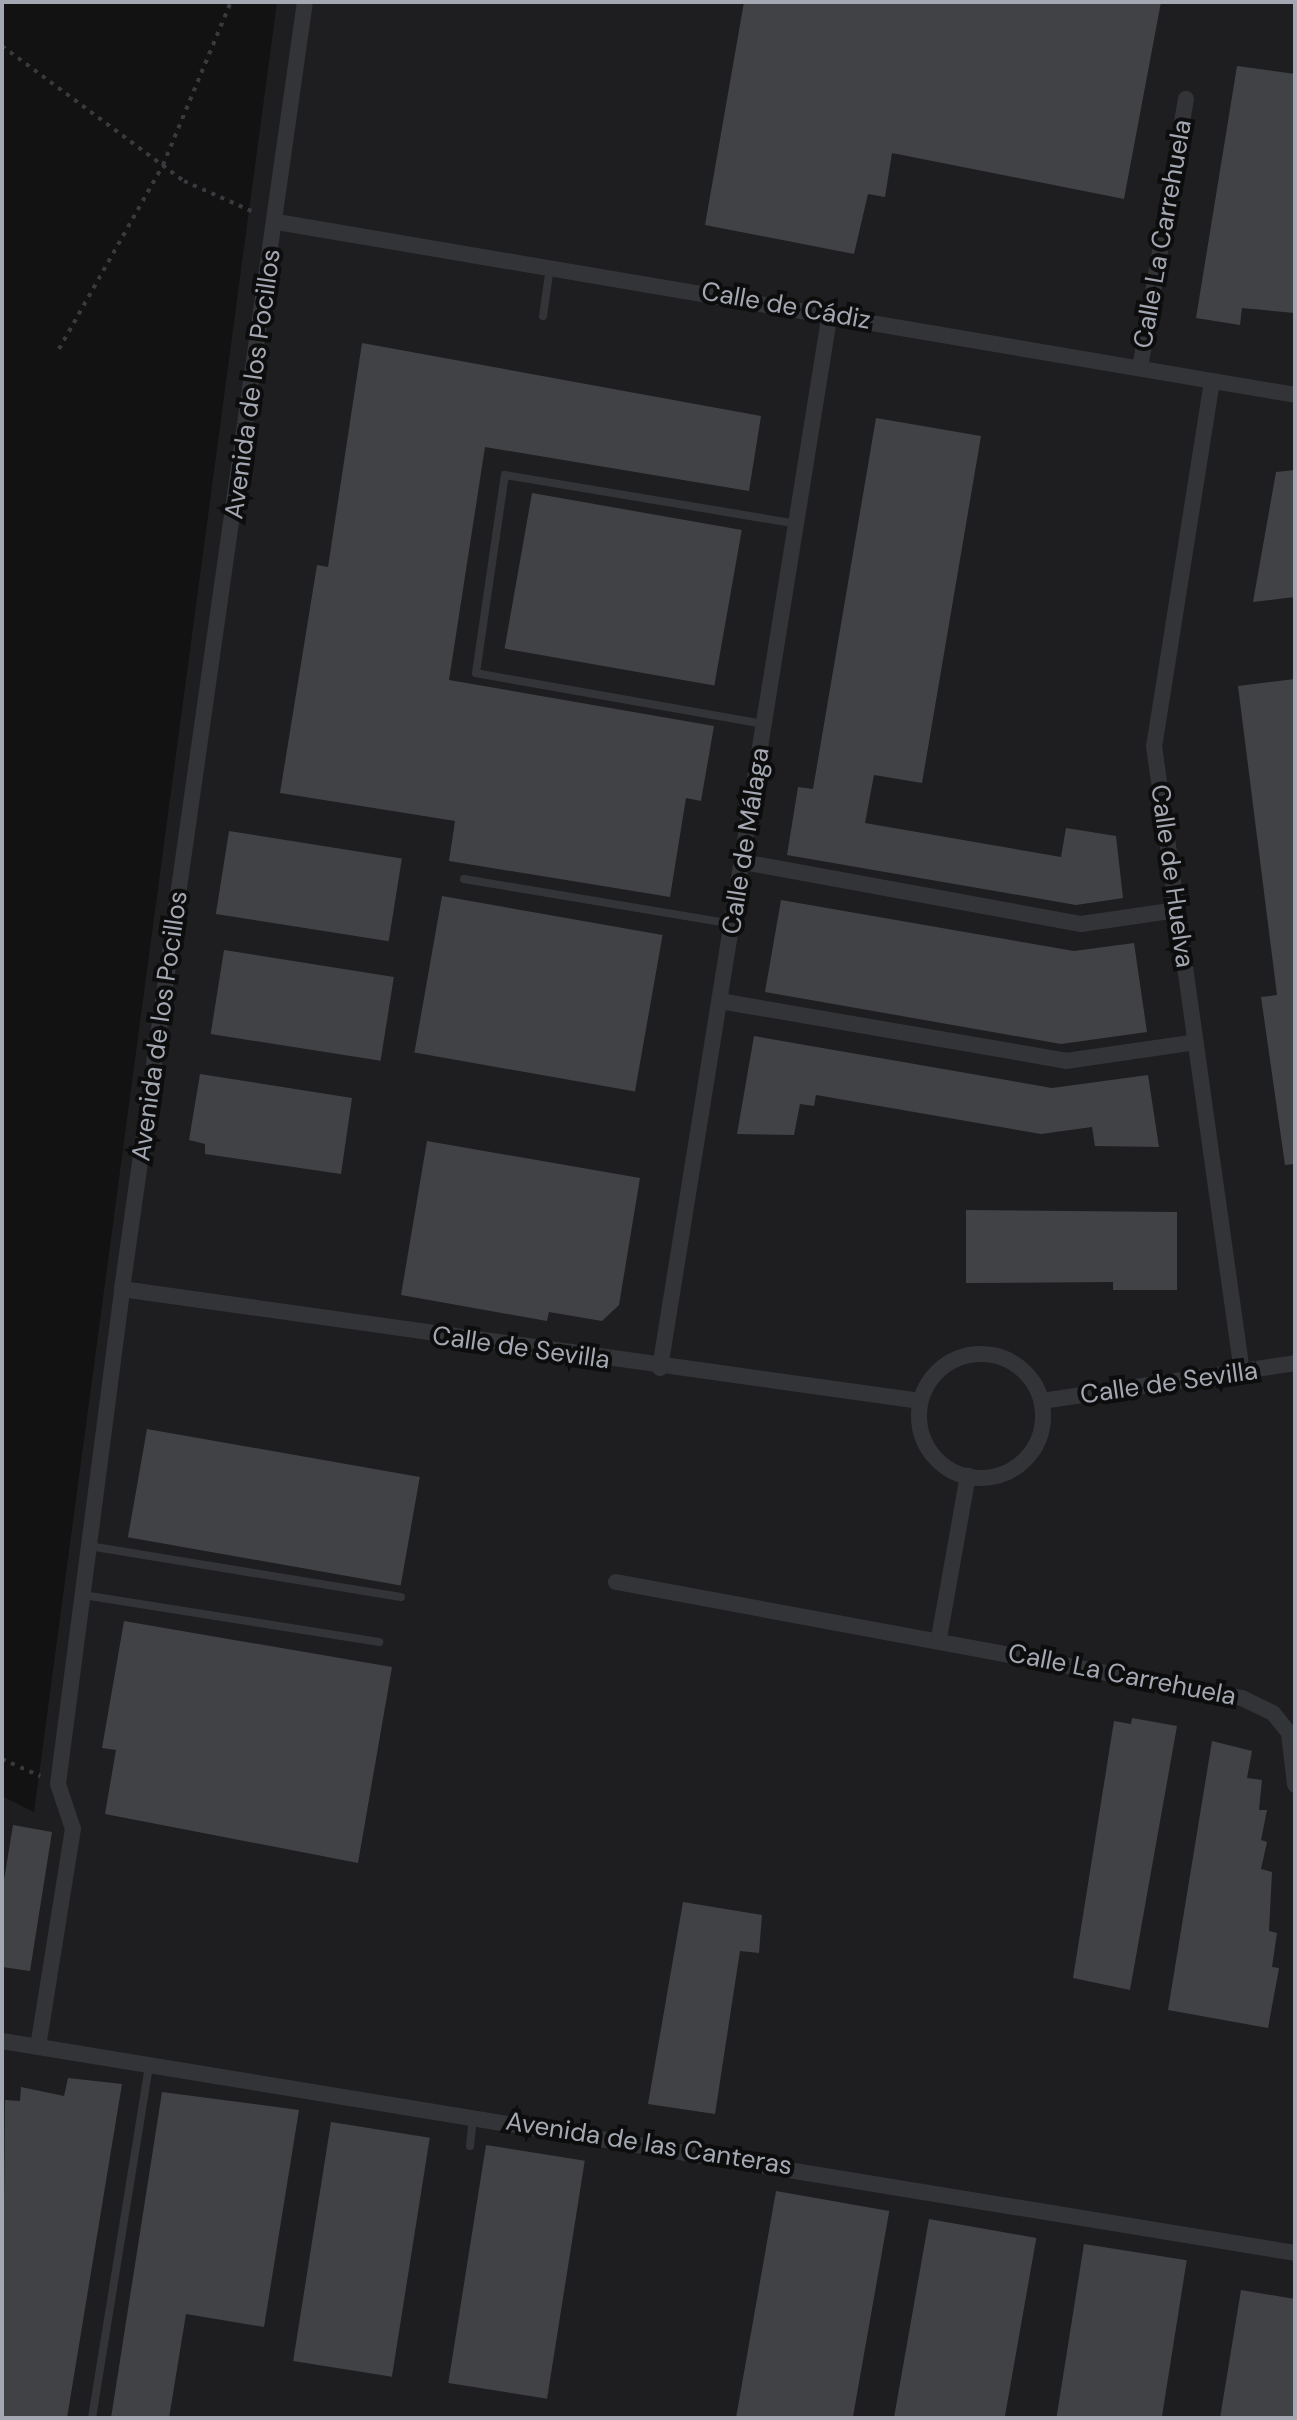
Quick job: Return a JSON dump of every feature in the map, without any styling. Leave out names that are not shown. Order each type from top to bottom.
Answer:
[{"type":"street","name":"Avenida de los Pocillos","points":[[38,2047],[73,1829],[58,1784],[122,1289],[277,222],[305,2]]},
{"type":"street","name":"Calle La Carrehuela","points":[[1140,368],[1186,99]]},
{"type":"street","name":"Calle de Cádiz","points":[[277,222],[830,313],[1295,395]]},
{"type":"street","name":"Calle de Málaga","points":[[660,1368],[830,313]]},
{"type":"street","name":"Calle de Huelva","points":[[1212,381],[1154,746],[1242,1372]]},
{"type":"street","points":[[743,862],[1081,924],[1177,910]]},
{"type":"street","points":[[720,1001],[1066,1061],[1196,1042]]},
{"type":"street","name":"Calle de Sevilla","points":[[122,1289],[660,1368],[920,1401]]},
{"type":"street","points":[[981,1353],[1020,1367],[1042,1401],[1031,1455],[1000,1475],[968,1476],[932,1455],[922,1438],[920,1401],[943,1367],[981,1353]]},
{"type":"street","name":"Calle de Sevilla","points":[[1042,1401],[1295,1363]]},
{"type":"street","points":[[939,1638],[968,1476]]},
{"type":"street","name":"Calle La Carrehuela","points":[[616,1582],[939,1638],[1242,1698],[1273,1713],[1289,1733],[1295,1785]]},
{"type":"street","name":"Avenida de las Canteras","points":[[2,2041],[1295,2253]]},
{"type":"lane","points":[[543,316],[550,267]]},
{"type":"lane","points":[[765,724],[476,673],[505,475],[797,524]]},
{"type":"lane","points":[[464,879],[732,924]]},
{"type":"lane","points":[[89,1546],[401,1597]]},
{"type":"lane","points":[[83,1595],[379,1642]]},
{"type":"lane","points":[[92,2418],[149,2065]]},
{"type":"lane","points":[[470,2146],[474,2116]]},
{"type":"path","points":[[59,349],[163,165],[231,2]]},
{"type":"path","points":[[2,46],[163,165],[277,222]]},
{"type":"path","points":[[2,1759],[58,1784]]},
{"type":"shaded area","points":[[277,2],[1295,2],[1295,2418],[2,2418],[2,1796],[34,1812]]},
{"type":"building","points":[[744,2],[1161,2],[1124,199],[892,153],[885,197],[868,194],[854,254],[705,225]]},
{"type":"building","points":[[1237,66],[1295,74],[1295,313],[1242,308],[1240,325],[1196,318]]},
{"type":"building","points":[[362,343],[761,416],[749,491],[485,447],[449,680],[714,726],[701,801],[686,798],[670,897],[449,861],[455,821],[280,793],[317,565],[328,567]]},
{"type":"building","points":[[876,418],[981,436],[922,783],[874,775],[865,823],[1061,857],[1066,828],[1116,836],[1123,898],[1076,905],[787,855],[798,787],[813,789]]},
{"type":"building","points":[[1295,470],[1295,597],[1253,602],[1276,472]]},
{"type":"building","points":[[532,493],[742,530],[714,686],[505,649]]},
{"type":"building","points":[[1295,679],[1295,1164],[1285,1165],[1261,997],[1277,995],[1238,686]]},
{"type":"building","points":[[229,831],[402,858],[389,941],[216,914]]},
{"type":"building","points":[[442,896],[663,935],[635,1091],[414,1053]]},
{"type":"building","points":[[781,900],[1074,951],[1134,943],[1147,1032],[1061,1044],[765,992]]},
{"type":"building","points":[[224,950],[394,977],[381,1061],[211,1034]]},
{"type":"building","points":[[754,1036],[1052,1088],[1148,1075],[1159,1147],[1095,1146],[1092,1127],[1041,1134],[816,1095],[814,1106],[800,1104],[794,1135],[737,1134]]},
{"type":"building","points":[[200,1074],[352,1098],[341,1174],[205,1154],[205,1144],[189,1140]]},
{"type":"building","points":[[427,1141],[640,1178],[619,1305],[602,1321],[549,1312],[547,1321],[401,1295]]},
{"type":"building","points":[[966,1210],[1177,1212],[1177,1290],[1113,1290],[1113,1282],[966,1283]]},
{"type":"building","points":[[147,1429],[420,1477],[401,1585],[128,1537]]},
{"type":"building","points":[[124,1621],[392,1667],[358,1863],[105,1814],[116,1750],[102,1748]]},
{"type":"building","points":[[1132,1718],[1177,1726],[1130,1990],[1073,1978],[1114,1721],[1131,1724]]},
{"type":"building","points":[[1212,1741],[1252,1751],[1247,1778],[1262,1780],[1259,1810],[1267,1810],[1261,1840],[1267,1842],[1261,1869],[1272,1872],[1269,1931],[1277,1933],[1272,1967],[1279,1968],[1268,2028],[1168,2010]]},
{"type":"building","points":[[13,1825],[52,1832],[30,1971],[2,1967],[2,1892]]},
{"type":"building","points":[[683,1902],[762,1915],[759,1953],[740,1951],[715,2114],[648,2104]]},
{"type":"building","points":[[68,2078],[122,2084],[67,2418],[2,2418],[5,2100],[20,2101],[21,2087],[64,2096]]},
{"type":"building","points":[[162,2092],[299,2110],[264,2327],[186,2314],[169,2418],[111,2418]]},
{"type":"building","points":[[331,2122],[430,2138],[392,2377],[293,2361]]},
{"type":"building","points":[[486,2145],[585,2161],[547,2399],[448,2383]]},
{"type":"building","points":[[776,2191],[889,2211],[853,2418],[736,2418]]},
{"type":"building","points":[[929,2219],[1036,2238],[1005,2418],[894,2418]]},
{"type":"building","points":[[1084,2244],[1187,2260],[1162,2418],[1056,2418]]},
{"type":"building","points":[[1241,2290],[1295,2299],[1295,2418],[1220,2418]]}]
